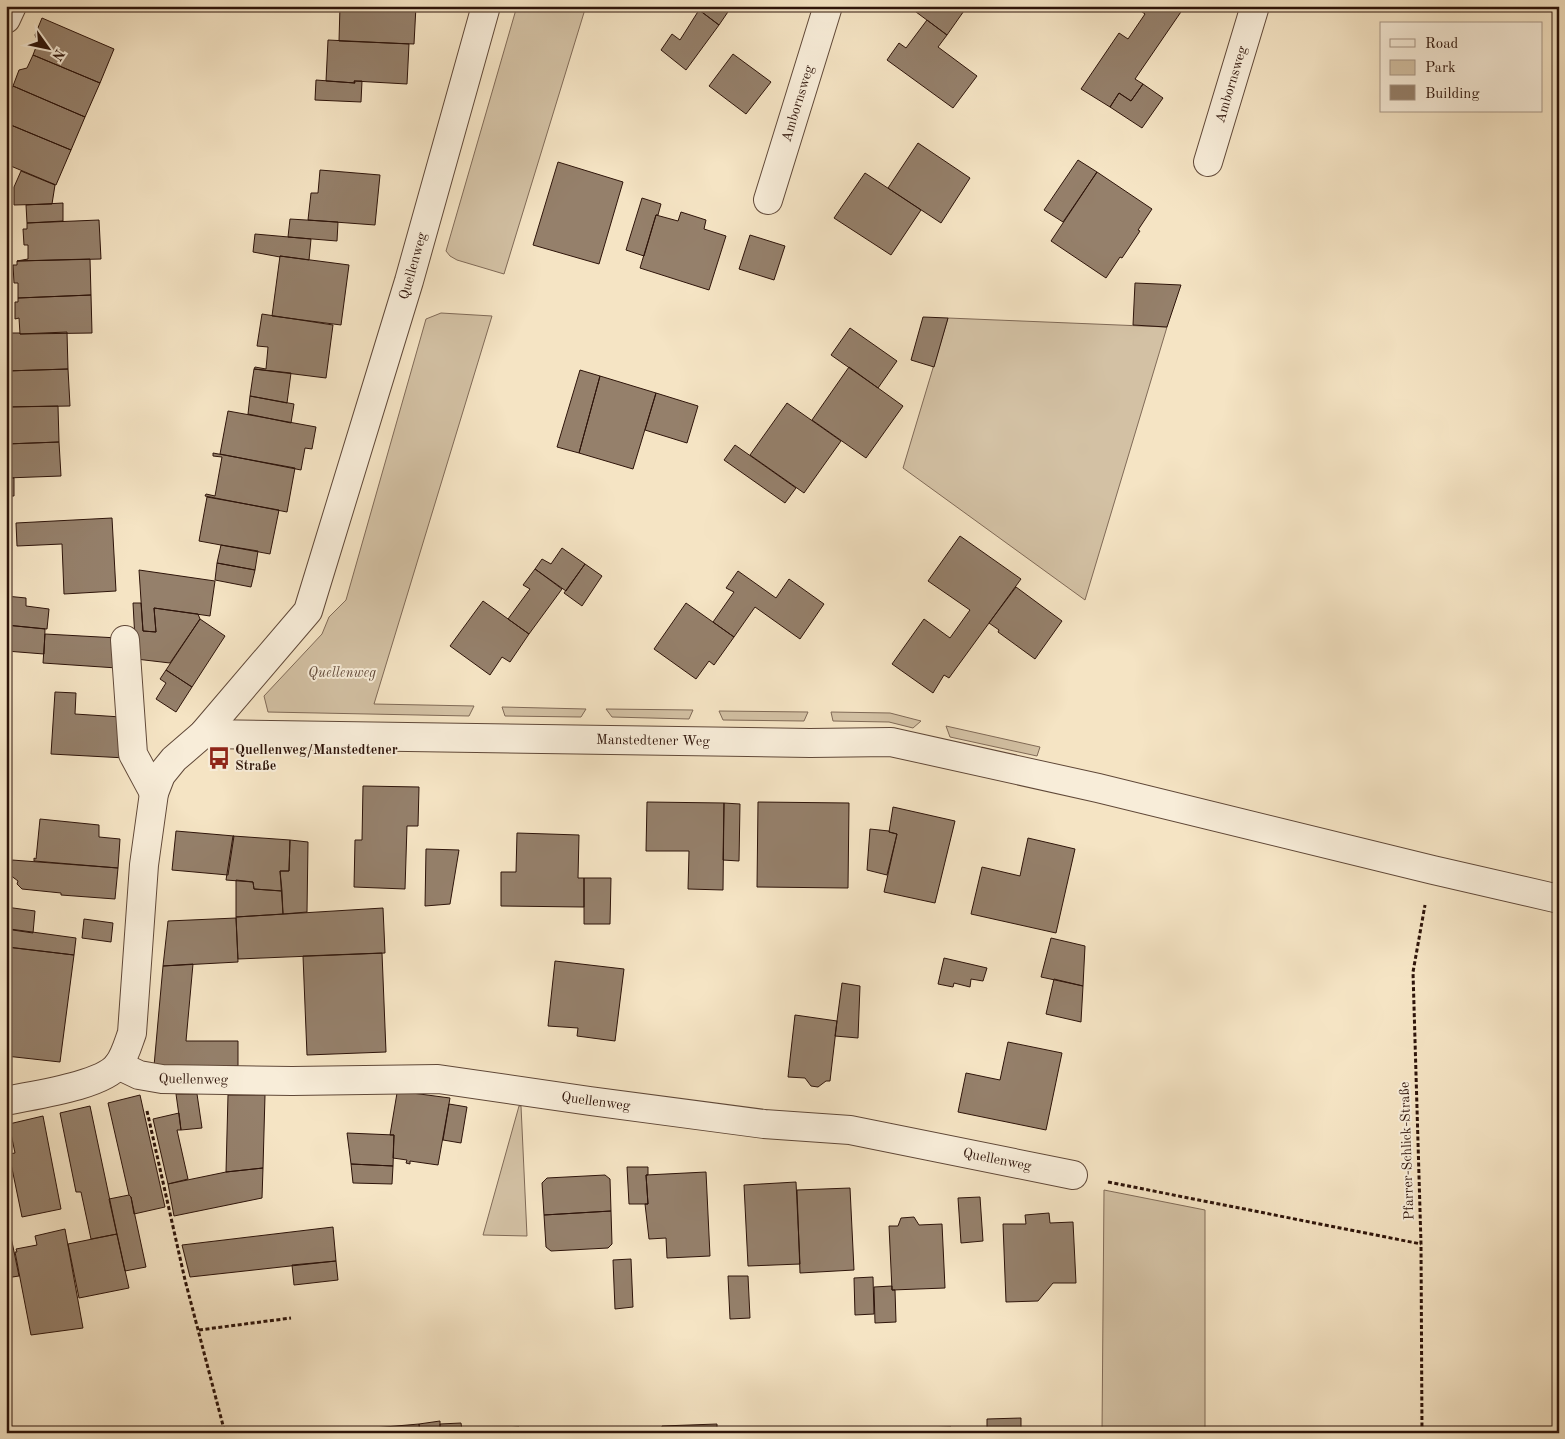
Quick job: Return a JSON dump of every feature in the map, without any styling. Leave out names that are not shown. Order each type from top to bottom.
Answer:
[{"type":"street","points":[[6,19],[12,6]]},
{"type":"street","name":"Quellenweg","points":[[486,6],[409,282],[308,611],[203,734],[174,759],[161,775],[154,793],[144,865],[132,1033],[118,1066],[139,1075],[162,1079],[292,1081],[438,1079],[764,1124],[850,1130],[1073,1175]]},
{"type":"street","name":"Ambornsweg","points":[[768,200],[828,6]]},
{"type":"street","name":"Ambornsweg","points":[[1208,162],[1255,6]]},
{"type":"street","points":[[125,640],[133,754],[154,793]]},
{"type":"street","name":"Manstedtener Weg","points":[[203,734],[810,744],[891,742],[1098,788],[1432,870],[1559,899]]},
{"type":"street","points":[[6,1101],[80,1084],[104,1076],[118,1066]]},
{"type":"path","name":"Pfarrer-Schlick-Straße","points":[[1422,1433],[1421,1244],[1413,972],[1432,870]]},
{"type":"path","points":[[118,1066],[143,1095],[183,1271],[225,1433]]},
{"type":"path","points":[[1073,1175],[1421,1244]]},
{"type":"path","points":[[199,1330],[291,1318]]},
{"type":"green space","points":[[517,6],[586,6],[504,274],[457,260],[446,251]]},
{"type":"green space","name":"Quellenweg","points":[[441,313],[492,316],[374,704],[474,706],[469,716],[268,712],[264,696],[322,634],[329,617],[346,600],[426,319]]},
{"type":"green space","points":[[948,318],[1167,327],[1085,600],[903,468]]},
{"type":"green space","points":[[502,707],[586,709],[581,717],[505,716]]},
{"type":"green space","points":[[606,709],[693,710],[689,719],[612,717]]},
{"type":"green space","points":[[719,711],[808,712],[804,721],[723,720]]},
{"type":"green space","points":[[831,712],[890,713],[921,721],[913,728],[889,722],[833,721]]},
{"type":"green space","points":[[946,726],[1040,747],[1037,756],[950,737]]},
{"type":"green space","points":[[519,1106],[521,1106],[527,1236],[483,1235]]},
{"type":"green space","points":[[1104,1190],[1205,1210],[1205,1433],[1102,1433]]},
{"type":"building","points":[[340,6],[416,6],[414,44],[339,41]]},
{"type":"building","points":[[694,6],[732,6],[719,25]]},
{"type":"building","points":[[908,6],[963,6],[966,8],[947,35]]},
{"type":"building","points":[[1134,6],[1185,6],[1135,79],[1143,84],[1131,101],[1119,93],[1110,107],[1081,89],[1119,33],[1128,39],[1145,14]]},
{"type":"building","points":[[699,10],[719,25],[686,70],[661,50],[672,34],[680,40]]},
{"type":"building","points":[[42,18],[114,49],[100,83],[33,55],[38,42],[35,35]]},
{"type":"building","points":[[927,20],[947,35],[938,47],[977,76],[953,108],[887,60],[899,43],[906,48]]},
{"type":"building","points":[[328,40],[409,44],[407,84],[326,81]]},
{"type":"building","points":[[733,54],[771,82],[746,114],[709,86]]},
{"type":"building","points":[[33,55],[100,83],[85,117],[13,86],[19,70],[27,68]]},
{"type":"building","points":[[316,80],[355,83],[354,81],[362,81],[361,102],[315,100]]},
{"type":"building","points":[[1143,84],[1163,98],[1142,128],[1110,107],[1119,93],[1131,101]]},
{"type":"building","points":[[13,86],[85,117],[71,150],[6,123],[8,109],[6,100]]},
{"type":"building","points":[[6,123],[71,150],[56,185],[6,164]]},
{"type":"building","points":[[918,143],[970,178],[941,223],[888,188]]},
{"type":"building","points":[[1078,160],[1097,172],[1063,222],[1044,210]]},
{"type":"building","points":[[558,162],[623,182],[599,264],[533,245]]},
{"type":"building","points":[[320,170],[380,175],[375,225],[308,220],[311,193],[318,193]]},
{"type":"building","points":[[21,171],[55,185],[52,204],[14,205],[14,187]]},
{"type":"building","points":[[1097,172],[1152,209],[1122,258],[1120,257],[1106,278],[1051,241]]},
{"type":"building","points":[[865,173],[921,210],[891,255],[834,218]]},
{"type":"building","points":[[642,198],[661,204],[644,256],[626,250]]},
{"type":"building","points":[[63,203],[63,221],[27,223],[26,205]]},
{"type":"building","points":[[681,212],[706,220],[704,229],[726,236],[709,290],[640,268],[656,215],[678,221]]},
{"type":"building","points":[[290,219],[338,222],[337,241],[288,237]]},
{"type":"building","points":[[99,220],[101,259],[17,261],[28,259],[28,245],[24,245],[23,229],[27,229],[27,223]]},
{"type":"building","points":[[255,234],[311,239],[309,260],[253,252]]},
{"type":"building","points":[[750,235],[785,246],[774,280],[739,269]]},
{"type":"building","points":[[280,256],[349,265],[341,325],[272,316]]},
{"type":"building","points":[[90,259],[91,295],[18,298],[18,283],[14,283],[13,265],[17,265],[17,261]]},
{"type":"building","points":[[1135,283],[1181,285],[1167,327],[1133,325]]},
{"type":"building","points":[[91,295],[92,333],[20,334],[19,318],[15,319],[15,302],[18,302],[18,298]]},
{"type":"building","points":[[262,314],[333,325],[326,378],[254,369],[255,367],[266,369],[268,347],[257,346]]},
{"type":"building","points":[[923,317],[948,318],[934,367],[911,360]]},
{"type":"building","points":[[850,328],[897,361],[878,388],[831,355]]},
{"type":"building","points":[[67,332],[68,369],[6,371],[6,333]]},
{"type":"building","points":[[849,367],[903,406],[866,458],[812,420]]},
{"type":"building","points":[[68,369],[70,406],[6,407],[6,371]]},
{"type":"building","points":[[254,369],[291,373],[287,403],[250,396]]},
{"type":"building","points":[[580,370],[600,376],[579,453],[557,447]]},
{"type":"building","points":[[600,376],[656,393],[633,469],[579,453]]},
{"type":"building","points":[[656,393],[698,406],[687,443],[645,430]]},
{"type":"building","points":[[250,396],[294,404],[291,423],[248,414]]},
{"type":"building","points":[[787,403],[841,441],[804,493],[750,455]]},
{"type":"building","points":[[58,406],[59,442],[6,444],[6,407]]},
{"type":"building","points":[[228,411],[316,427],[312,449],[305,448],[301,470],[220,454]]},
{"type":"building","points":[[59,442],[61,476],[6,478],[6,444]]},
{"type":"building","points":[[735,445],[796,488],[785,503],[724,460]]},
{"type":"building","points":[[213,453],[295,468],[287,512],[205,496],[206,494],[215,496],[222,457],[213,456]]},
{"type":"building","points":[[6,478],[14,478],[14,496],[6,496]]},
{"type":"building","points":[[207,497],[279,510],[270,554],[199,541]]},
{"type":"building","points":[[112,518],[116,591],[64,594],[62,544],[17,546],[16,523]]},
{"type":"building","points":[[960,536],[1021,579],[949,678],[944,675],[933,693],[892,664],[924,619],[950,638],[970,610],[928,581]]},
{"type":"building","points":[[221,545],[258,551],[255,570],[217,563]]},
{"type":"building","points":[[562,548],[585,564],[566,591],[535,569],[542,559],[551,564]]},
{"type":"building","points":[[217,563],[255,570],[251,587],[215,580]]},
{"type":"building","points":[[585,564],[602,576],[582,606],[564,593]]},
{"type":"building","points":[[535,569],[562,589],[529,634],[508,619],[530,589],[523,585]]},
{"type":"building","points":[[139,570],[215,581],[210,616],[154,608],[156,632],[143,631]]},
{"type":"building","points":[[738,571],[776,598],[789,579],[824,604],[800,639],[755,607],[734,637],[713,622],[734,592],[726,588]]},
{"type":"building","points":[[1016,587],[1062,621],[1035,659],[998,632],[999,630],[989,623]]},
{"type":"building","points":[[6,596],[26,598],[26,606],[49,609],[47,629],[6,625]]},
{"type":"building","points":[[483,601],[529,634],[510,662],[502,657],[490,675],[450,646]]},
{"type":"building","points":[[133,603],[141,603],[143,631],[156,632],[154,608],[198,614],[200,619],[170,663],[136,659]]},
{"type":"building","points":[[686,603],[734,637],[714,665],[709,661],[696,679],[654,649]]},
{"type":"building","points":[[200,619],[225,636],[192,687],[166,670]]},
{"type":"building","points":[[6,625],[45,629],[44,654],[6,651]]},
{"type":"building","points":[[45,634],[118,638],[117,668],[43,663]]},
{"type":"building","points":[[166,670],[192,687],[176,712],[156,699],[166,683],[160,679]]},
{"type":"building","points":[[55,692],[76,693],[75,714],[121,717],[126,758],[51,754]]},
{"type":"building","points":[[363,786],[419,787],[418,826],[407,826],[405,889],[354,887],[355,840],[362,840]]},
{"type":"building","points":[[647,802],[724,803],[723,890],[688,889],[689,851],[646,851]]},
{"type":"building","points":[[758,802],[849,803],[848,888],[757,887]]},
{"type":"building","points":[[724,803],[740,804],[739,861],[723,860]]},
{"type":"building","points":[[893,807],[955,821],[935,903],[884,892],[897,834],[889,832]]},
{"type":"building","points":[[40,819],[99,825],[99,837],[120,839],[118,868],[34,861],[34,858],[36,859]]},
{"type":"building","points":[[870,829],[897,834],[887,875],[867,870]]},
{"type":"building","points":[[176,831],[234,836],[228,875],[172,870]]},
{"type":"building","points":[[517,833],[579,835],[578,878],[584,878],[584,907],[501,906],[501,872],[516,872]]},
{"type":"building","points":[[233,836],[290,840],[289,871],[280,871],[282,891],[254,889],[253,882],[226,880]]},
{"type":"building","points":[[1028,838],[1075,849],[1056,933],[971,914],[982,867],[1020,876]]},
{"type":"building","points":[[290,840],[308,842],[307,912],[283,914],[280,871],[289,871]]},
{"type":"building","points":[[426,849],[459,850],[450,904],[425,906]]},
{"type":"building","points":[[12,860],[118,868],[115,899],[61,895],[61,893],[22,889],[17,884],[18,881],[10,875]]},
{"type":"building","points":[[584,878],[611,878],[610,924],[584,924]]},
{"type":"building","points":[[236,880],[253,882],[254,889],[282,891],[283,914],[236,917]]},
{"type":"building","points":[[6,907],[35,911],[33,933],[6,929]]},
{"type":"building","points":[[383,908],[385,953],[238,959],[236,917]]},
{"type":"building","points":[[236,918],[238,962],[163,966],[168,921]]},
{"type":"building","points":[[84,919],[113,923],[111,942],[82,938]]},
{"type":"building","points":[[10,929],[76,938],[74,955],[8,947]]},
{"type":"building","points":[[1051,938],[1085,946],[1083,986],[1041,977]]},
{"type":"building","points":[[6,947],[74,955],[60,1062],[6,1056]]},
{"type":"building","points":[[382,953],[386,1052],[307,1055],[303,956]]},
{"type":"building","points":[[944,958],[987,968],[983,981],[971,979],[970,987],[954,983],[953,987],[938,984]]},
{"type":"building","points":[[555,961],[624,969],[615,1041],[577,1036],[578,1028],[548,1026]]},
{"type":"building","points":[[193,964],[186,1041],[238,1041],[238,1066],[154,1066],[163,966]]},
{"type":"building","points":[[1054,979],[1083,986],[1081,1022],[1046,1014]]},
{"type":"building","points":[[842,983],[860,986],[858,1038],[835,1036]]},
{"type":"building","points":[[795,1015],[837,1021],[830,1081],[826,1081],[818,1087],[811,1086],[805,1078],[788,1077]]},
{"type":"building","points":[[1008,1042],[1062,1053],[1046,1130],[958,1112],[966,1073],[1000,1080]]},
{"type":"building","points":[[397,1093],[450,1098],[438,1165],[410,1161],[410,1164],[406,1163],[407,1160],[393,1158],[394,1135],[390,1135]]},
{"type":"building","points":[[176,1094],[197,1094],[202,1128],[181,1130]]},
{"type":"building","points":[[140,1095],[165,1207],[134,1214],[108,1103]]},
{"type":"building","points":[[228,1095],[265,1095],[263,1168],[226,1172]]},
{"type":"building","points":[[449,1104],[467,1107],[461,1143],[443,1140]]},
{"type":"building","points":[[90,1106],[117,1234],[91,1239],[81,1192],[76,1192],[60,1113]]},
{"type":"building","points":[[179,1113],[181,1130],[177,1130],[188,1179],[168,1184],[153,1119]]},
{"type":"building","points":[[43,1116],[61,1209],[22,1217],[9,1154],[15,1153],[9,1124]]},
{"type":"building","points":[[347,1133],[394,1135],[393,1166],[351,1164]]},
{"type":"building","points":[[351,1164],[393,1166],[392,1184],[353,1183]]},
{"type":"building","points":[[627,1167],[648,1167],[648,1175],[646,1175],[648,1204],[629,1204]]},
{"type":"building","points":[[263,1168],[262,1198],[174,1216],[168,1184],[226,1172]]},
{"type":"building","points":[[706,1172],[710,1256],[667,1258],[666,1238],[649,1239],[645,1204],[648,1204],[646,1175]]},
{"type":"building","points":[[605,1175],[610,1179],[611,1211],[544,1215],[542,1183],[547,1178]]},
{"type":"building","points":[[796,1182],[800,1264],[748,1266],[744,1185]]},
{"type":"building","points":[[850,1188],[854,1270],[800,1273],[797,1190]]},
{"type":"building","points":[[129,1195],[146,1267],[125,1271],[109,1199]]},
{"type":"building","points":[[980,1197],[983,1241],[961,1243],[958,1198]]},
{"type":"building","points":[[611,1211],[612,1244],[608,1248],[551,1251],[546,1247],[544,1215]]},
{"type":"building","points":[[1049,1213],[1050,1223],[1073,1222],[1076,1283],[1053,1283],[1038,1301],[1006,1302],[1003,1224],[1026,1224],[1025,1215]]},
{"type":"building","points":[[914,1217],[919,1225],[942,1224],[945,1288],[892,1290],[889,1226],[898,1226],[901,1218]]},
{"type":"building","points":[[333,1227],[336,1261],[190,1277],[182,1245]]},
{"type":"building","points":[[65,1229],[83,1328],[31,1335],[15,1252],[17,1252],[16,1249],[37,1245],[35,1236]]},
{"type":"building","points":[[6,1232],[10,1232],[19,1276],[6,1278]]},
{"type":"building","points":[[117,1234],[129,1288],[79,1298],[68,1244]]},
{"type":"building","points":[[631,1259],[633,1307],[615,1309],[613,1260]]},
{"type":"building","points":[[336,1261],[338,1280],[294,1285],[292,1265]]},
{"type":"building","points":[[728,1276],[748,1276],[750,1318],[730,1319]]},
{"type":"building","points":[[873,1277],[874,1314],[855,1315],[854,1278]]},
{"type":"building","points":[[892,1286],[892,1290],[895,1290],[896,1322],[875,1323],[874,1287]]},
{"type":"building","points":[[1021,1418],[1021,1433],[987,1433],[987,1419]]},
{"type":"building","points":[[440,1421],[440,1433],[420,1433],[419,1424]]},
{"type":"building","points":[[461,1423],[462,1430],[458,1430],[459,1433],[440,1433],[440,1424]]},
{"type":"building","points":[[419,1424],[420,1433],[362,1433],[362,1429]]},
{"type":"building","points":[[717,1424],[717,1433],[662,1433],[662,1426]]},
{"type":"building","points":[[519,1427],[519,1433],[491,1433],[491,1429]]},
{"type":"building","points":[[951,1427],[951,1433],[899,1433],[899,1429]]},
{"type":"building","points":[[1060,1429],[1082,1429],[1082,1433],[1060,1433]]},
{"type":"place","name":"Quellenweg/Manstedtener Straße","points":[[219,758]]}]
